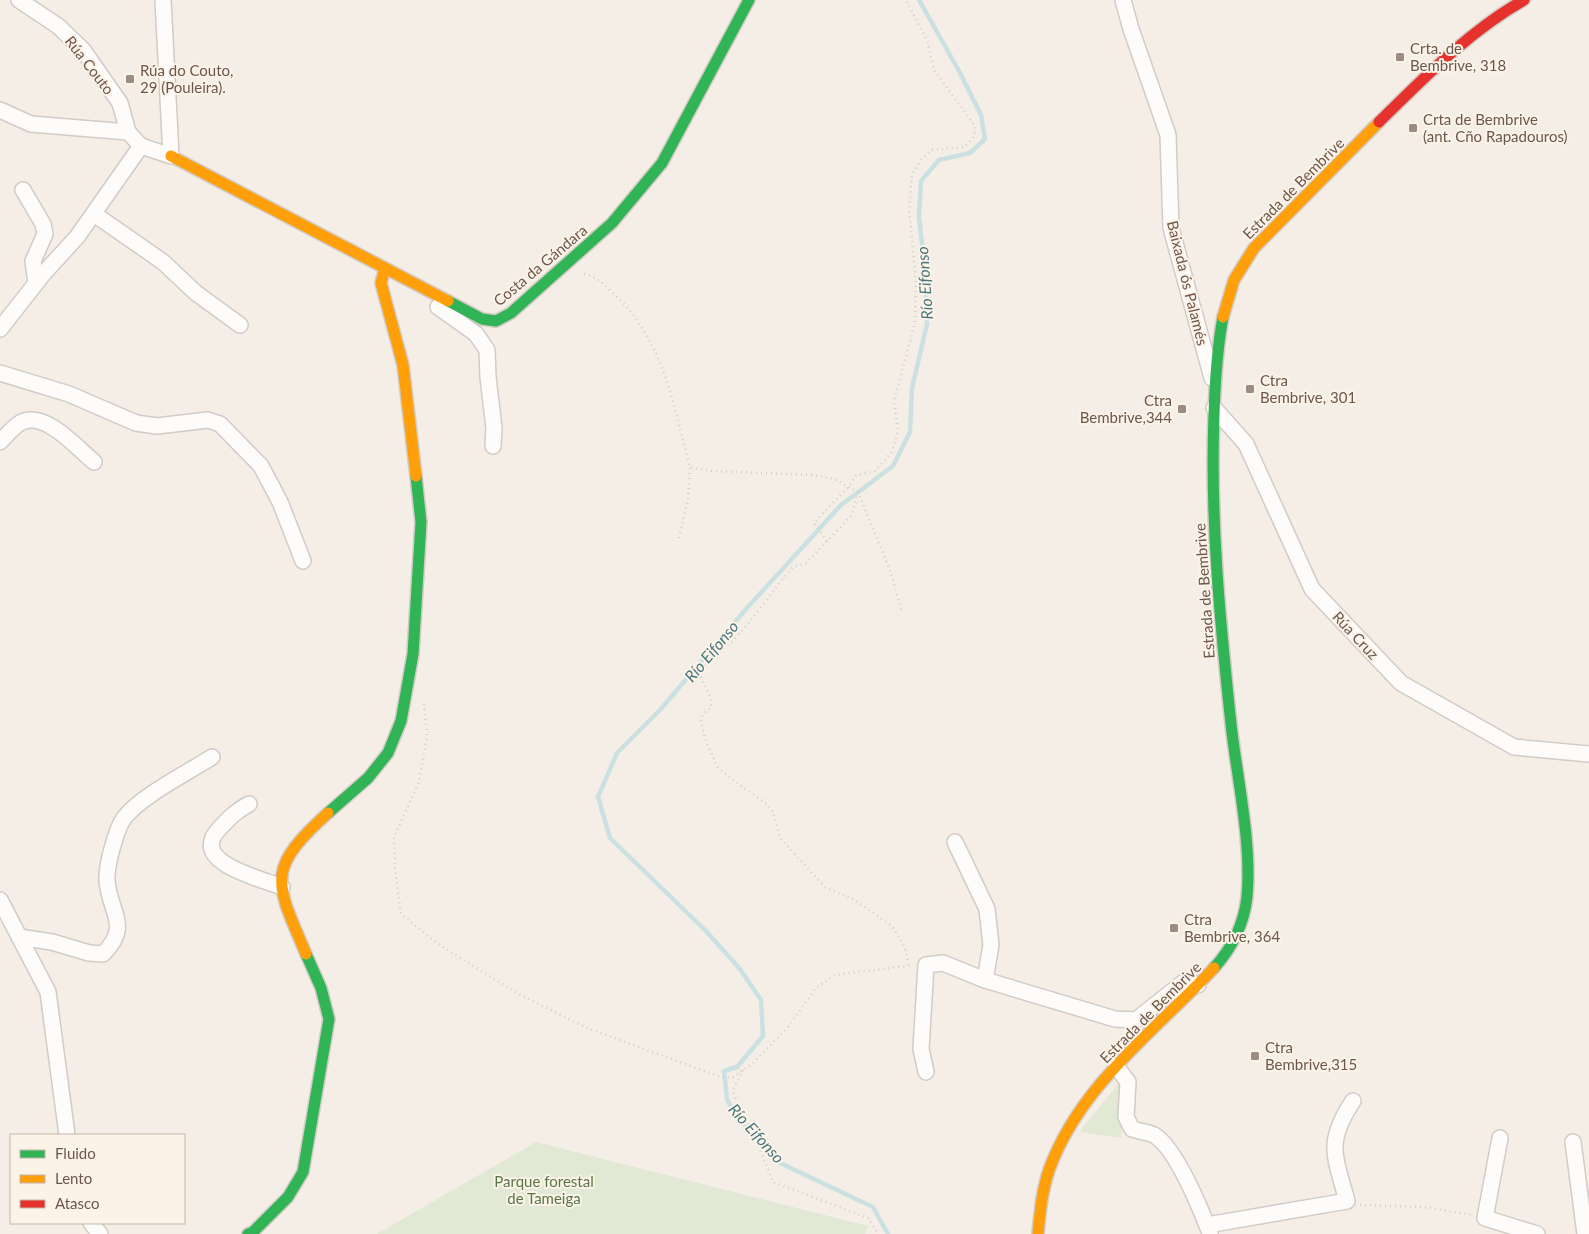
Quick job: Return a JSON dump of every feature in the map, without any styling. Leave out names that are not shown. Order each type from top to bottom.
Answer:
[{"type":"street","name":"Rúa Couto","points":[[19,0],[58,26],[83,50],[120,103],[128,132],[141,146]]},
{"type":"street","points":[[0,330],[36,283],[77,237],[141,146],[170,156],[163,0]]},
{"type":"street","name":"Costa da Gándara","points":[[170,156],[482,319],[496,321],[511,313],[612,223],[662,163],[749,0]]},
{"type":"street","name":"Baixada ós Palamés","points":[[1123,0],[1131,29],[1168,136],[1171,228],[1216,392]]},
{"type":"street","name":"Estrada de Bembrive","points":[[1038,1234],[1038,1220],[1046,1181],[1061,1138],[1076,1114],[1116,1066],[1217,965],[1237,938],[1245,915],[1247,885],[1217,597],[1213,517],[1214,408],[1219,350],[1226,302],[1237,274],[1253,250],[1419,83],[1494,17],[1524,0]]},
{"type":"street","points":[[0,110],[31,124],[128,132]]},
{"type":"street","points":[[23,190],[43,224],[45,234],[33,261],[36,283]]},
{"type":"street","points":[[94,214],[163,262],[196,293],[240,325]]},
{"type":"street","points":[[248,1234],[253,1232],[288,1197],[303,1172],[329,1019],[321,988],[284,900],[280,874],[287,858],[300,839],[368,778],[388,753],[401,721],[413,654],[421,522],[403,365],[381,283],[384,268]]},
{"type":"street","points":[[408,280],[414,293],[450,314],[476,334],[487,350],[494,428],[493,446]]},
{"type":"street","points":[[0,373],[69,394],[136,423],[157,426],[208,420],[220,424],[262,466],[280,502],[303,561]]},
{"type":"street","name":"Rúa Cruz","points":[[1214,408],[1246,444],[1312,589],[1401,684],[1514,747],[1589,754]]},
{"type":"street","points":[[0,442],[20,423],[34,418],[46,422],[94,462]]},
{"type":"street","points":[[20,938],[52,942],[89,953],[103,954],[115,942],[118,925],[107,881],[108,864],[123,820],[135,807],[212,757]]},
{"type":"street","points":[[249,804],[234,812],[211,837],[210,846],[213,856],[229,867],[282,887]]},
{"type":"street","points":[[955,842],[987,909],[991,945],[985,980]]},
{"type":"street","points":[[0,900],[48,992],[67,1134]]},
{"type":"street","points":[[926,1072],[921,1049],[926,965],[943,963],[985,980],[1115,1019],[1136,1020],[1184,982],[1198,985]]},
{"type":"street","points":[[1116,1066],[1128,1082],[1126,1117],[1132,1129],[1154,1135],[1166,1147],[1194,1194],[1209,1229],[1347,1201],[1334,1146],[1339,1122],[1353,1101]]},
{"type":"street","points":[[1500,1138],[1485,1218],[1537,1234]]},
{"type":"street","points":[[1573,1142],[1585,1234]]},
{"type":"path","points":[[827,541],[814,523],[849,486],[856,475],[875,471],[892,452],[898,431],[894,401],[914,323],[916,282],[909,209],[912,175],[931,150],[964,147],[974,137],[975,126],[934,70],[927,40],[906,0]]},
{"type":"path","points":[[578,272],[594,276],[628,307],[654,345],[667,382],[690,467],[688,498],[680,538]]},
{"type":"path","points":[[690,467],[712,471],[812,475],[834,479],[858,492],[891,573],[901,610]]},
{"type":"path","points":[[858,492],[852,515],[806,563],[794,568],[737,636],[712,660],[704,665],[699,674],[711,698],[711,708],[703,714],[701,720],[705,738],[718,768],[767,804],[773,812],[780,838],[825,887],[855,900],[892,926],[904,946],[909,964]]},
{"type":"path","points":[[424,702],[427,735],[419,782],[394,838],[395,870],[401,914],[438,944],[515,992],[587,1028],[718,1076],[732,1078],[788,1027],[816,988],[835,975],[909,964],[926,965]]},
{"type":"path","points":[[744,1069],[733,1090],[740,1115],[752,1129],[773,1182],[868,1218],[878,1234]]},
{"type":"path","points":[[1347,1201],[1355,1205],[1451,1210],[1485,1218]]},
{"type":"green space","points":[[1119,1083],[1124,1087],[1121,1138],[1079,1132]]},
{"type":"green space","name":"Parque forestal de Tameiga","points":[[536,1142],[868,1226],[865,1234],[377,1234]]},
{"type":"waterway","name":"Río Eifonso","points":[[888,1234],[873,1207],[780,1163],[739,1119],[727,1100],[724,1071],[737,1067],[763,1036],[761,1000],[740,969],[706,931],[610,838],[598,797],[617,753],[660,710],[746,609],[841,505],[893,466],[910,432],[912,388],[927,324],[925,270],[919,217],[921,181],[939,160],[970,153],[985,139],[981,115],[959,71],[919,0]]},
{"type":"traffic: fast","points":[[448,301],[482,319],[496,321],[511,313],[612,223],[662,163],[749,0]]},
{"type":"traffic: fast","points":[[1214,968],[1232,944],[1240,926],[1247,897],[1248,876],[1246,833],[1231,724],[1223,647],[1213,492],[1214,403],[1223,317]]},
{"type":"traffic: fast","points":[[328,813],[368,778],[388,753],[401,721],[413,654],[421,522],[416,476]]},
{"type":"traffic: fast","points":[[248,1234],[253,1232],[288,1197],[303,1172],[329,1019],[321,988],[306,954]]},
{"type":"traffic: slow","points":[[1223,317],[1234,280],[1254,248],[1379,122]]},
{"type":"traffic: slow","points":[[171,156],[448,301]]},
{"type":"traffic: slow","points":[[385,268],[381,283],[403,365],[416,476]]},
{"type":"traffic: slow","points":[[306,954],[288,909],[283,892],[282,877],[285,863],[294,849],[328,813]]},
{"type":"traffic: slow","points":[[1038,1234],[1043,1194],[1049,1170],[1079,1112],[1121,1061],[1214,968]]},
{"type":"traffic: jam","points":[[1379,122],[1448,56],[1484,26],[1524,0]]},
{"type":"place","name":"Crta. de Bembrive, 318","points":[[1400,57]]},
{"type":"place","name":"Rúa do Couto, 29 (Pouleira).","points":[[130,79]]},
{"type":"place","name":"Crta de Bembrive (ant. Cño Rapadouros)","points":[[1413,128]]},
{"type":"place","name":"Ctra Bembrive, 301","points":[[1250,389]]},
{"type":"place","name":"Ctra Bembrive,344","points":[[1182,409]]},
{"type":"place","name":"Ctra Bembrive, 364","points":[[1174,928]]},
{"type":"place","name":"Ctra Bembrive,315","points":[[1255,1056]]}]
